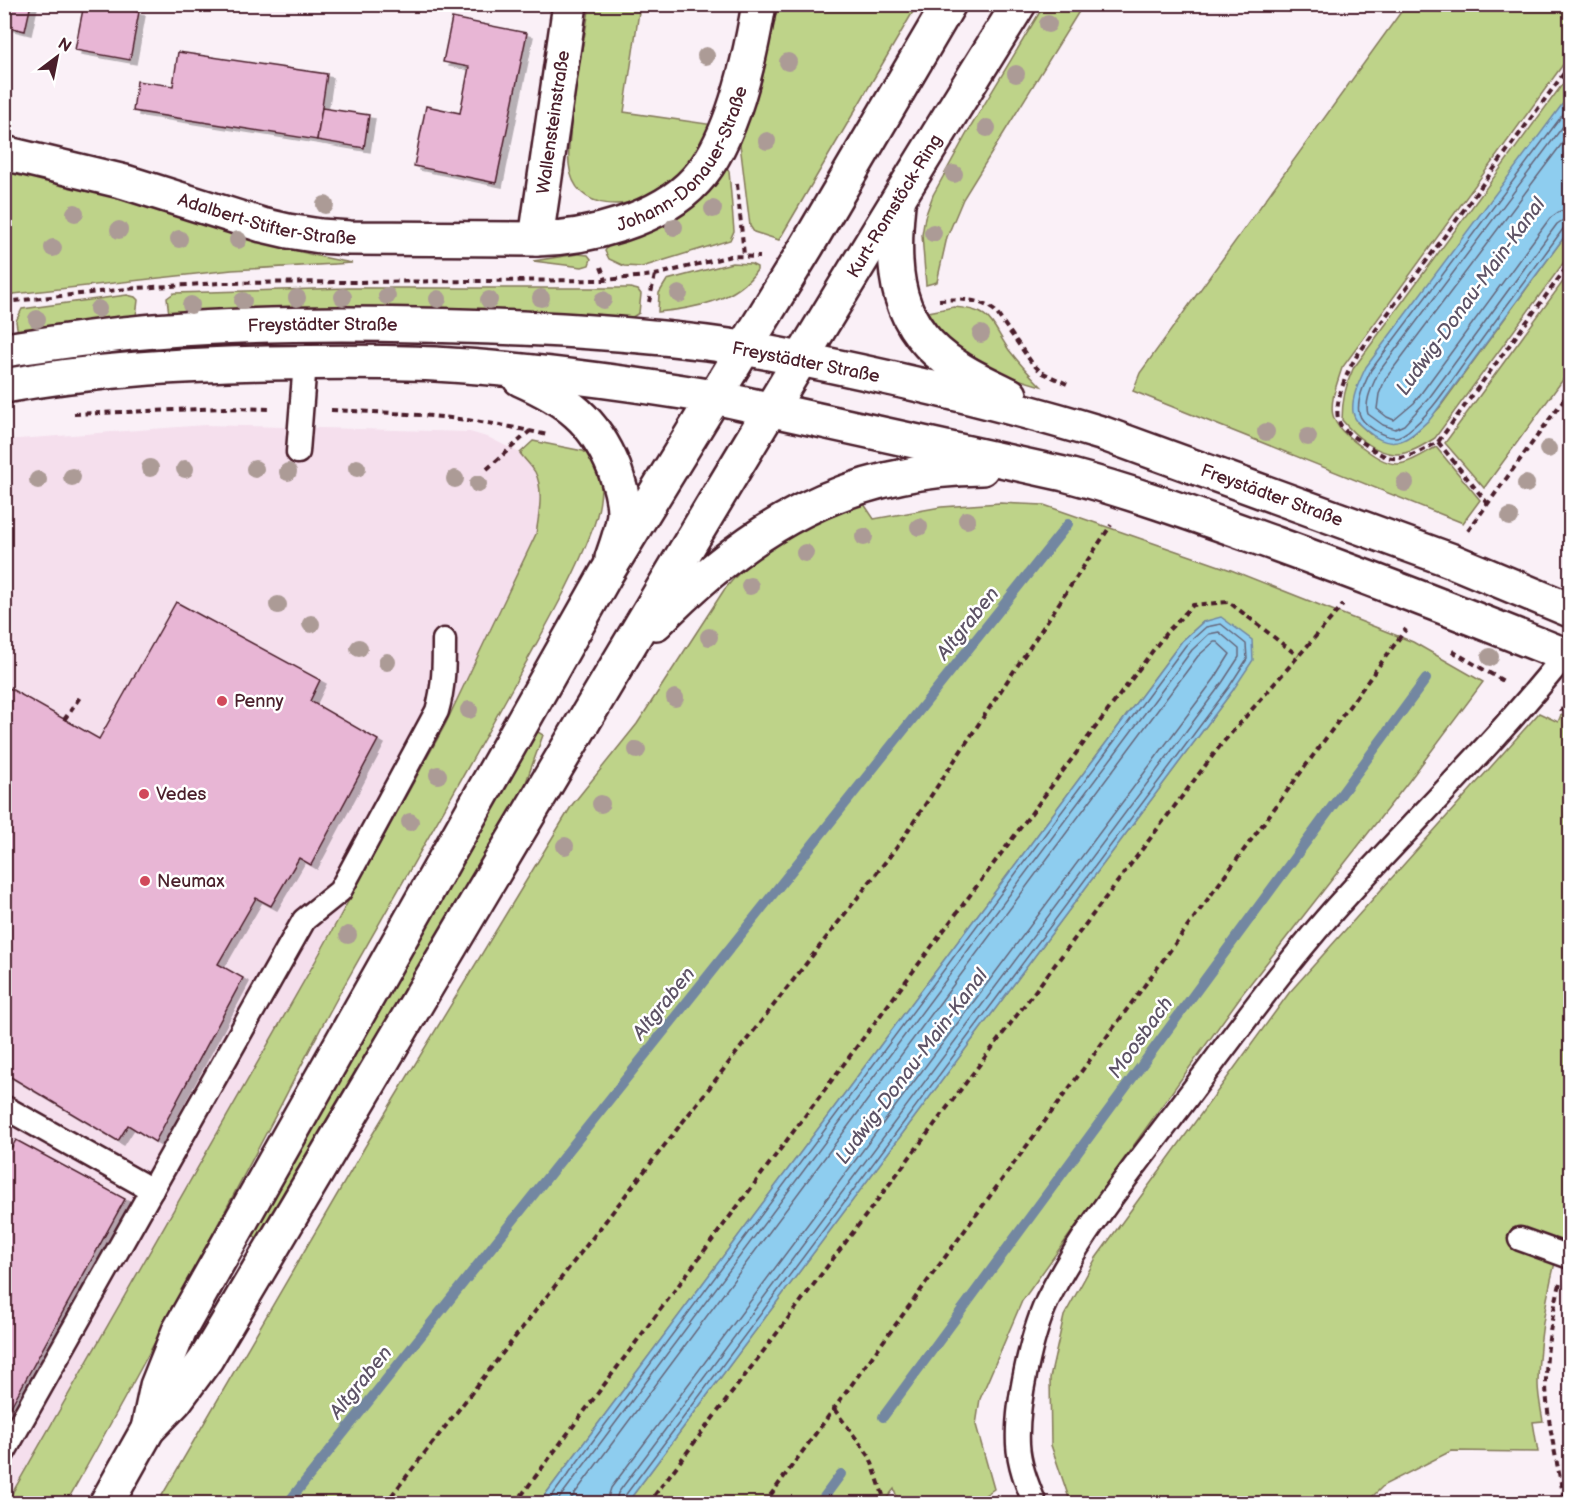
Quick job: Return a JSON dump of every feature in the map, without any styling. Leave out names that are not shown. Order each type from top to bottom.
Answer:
[{"type":"main road","name":"Wallensteinstraße","points":[[536,239],[570,4]]},
{"type":"main road","name":"Johann-Donauer-Straße","points":[[536,239],[562,238],[607,229],[663,205],[679,196],[697,180],[712,158],[733,111],[744,76],[759,4]]},
{"type":"main road","points":[[148,1429],[157,1386],[179,1331],[606,574],[807,246],[949,4]]},
{"type":"main road","name":"Kurt-Romstöck-Ring","points":[[616,667],[899,196],[1019,4]]},
{"type":"main road","name":"Adalbert-Stifter-Straße","points":[[4,153],[125,182],[288,231],[320,236],[350,237],[536,239]]},
{"type":"main road","points":[[899,196],[894,241],[898,288],[904,308],[913,325],[926,342],[957,368],[1064,421]]},
{"type":"main road","name":"Freystädter Straße","points":[[4,350],[152,331],[320,324],[536,327],[643,335],[744,348],[879,375],[1064,421],[1155,451],[1422,549],[1570,610]]},
{"type":"main road","name":"Freystädter Straße","points":[[4,386],[98,372],[210,364],[305,362],[434,364],[496,369],[633,384],[714,397],[1064,474],[1131,494],[1404,591],[1568,656]]},
{"type":"main road","points":[[496,369],[566,402],[598,435],[607,452],[623,497],[624,514],[620,534],[606,574]]},
{"type":"main road","points":[[106,1503],[148,1429],[175,1401],[206,1359],[616,667],[666,614],[728,559],[770,528],[837,493],[870,483],[935,470],[998,467],[1064,474]]},
{"type":"lane","points":[[298,452],[305,362]]},
{"type":"lane","points":[[4,1452],[304,920],[340,891],[437,711],[442,696],[444,640]]},
{"type":"lane","points":[[1035,1503],[1024,1478],[1018,1443],[1021,1402],[1030,1350],[1047,1302],[1069,1263],[1103,1209],[1281,974],[1350,892],[1503,730],[1568,656]]},
{"type":"lane","points":[[4,1107],[152,1190]]},
{"type":"lane","points":[[1520,1239],[1569,1256]]},
{"type":"path","points":[[1570,65],[1356,357],[1343,383],[1337,416],[1339,422],[1353,436],[1390,458],[1403,458],[1438,442],[1570,263]]},
{"type":"path","points":[[4,302],[136,288],[232,283],[606,280]]},
{"type":"path","points":[[904,308],[937,300],[959,299],[987,305],[995,310],[1036,368],[1074,387]]},
{"type":"path","points":[[1464,537],[1570,391]]},
{"type":"path","points":[[72,414],[225,408],[301,409],[463,418],[575,440],[598,435]]},
{"type":"path","points":[[487,469],[530,431]]},
{"type":"path","points":[[1438,442],[1488,504]]},
{"type":"path","points":[[385,1503],[897,847],[1131,494]]},
{"type":"path","points":[[515,1503],[1166,633],[1193,605],[1229,602],[1298,656]]},
{"type":"path","points":[[648,1503],[1220,746],[1343,604]]},
{"type":"path","points":[[764,1503],[1408,626]]},
{"type":"path","points":[[1445,646],[1532,697],[1570,713]]},
{"type":"path","points":[[64,720],[80,697]]},
{"type":"path","points":[[1565,1503],[1546,1381],[1556,1300],[1569,1256]]},
{"type":"path","points":[[834,1409],[870,1457],[886,1503]]},
{"type":"shaded area","points":[[205,425],[470,432],[490,438],[520,453],[534,471],[539,484],[539,515],[536,534],[445,725],[316,960],[5,1504],[5,440]]},
{"type":"green space","points":[[590,5],[640,5],[624,112],[714,125],[693,159],[674,181],[654,195],[623,204],[608,204],[582,193],[573,181],[569,164],[573,103]]},
{"type":"green space","points":[[778,5],[917,5],[779,240],[754,232],[750,226],[740,144],[742,131],[761,84]]},
{"type":"green space","points":[[1044,5],[1083,5],[963,199],[947,237],[937,282],[926,285],[922,235],[925,217],[933,195],[967,133]]},
{"type":"green space","points":[[1406,5],[1570,5],[1570,55],[1342,368],[1334,395],[1332,406],[1336,423],[1352,440],[1380,459],[1394,464],[1408,462],[1436,447],[1480,500],[1463,523],[1133,391],[1140,373]]},
{"type":"green space","points":[[1570,74],[1570,94],[1529,151],[1357,422],[1370,434],[1412,436],[1440,407],[1570,229],[1570,254],[1435,438],[1416,449],[1400,454],[1387,453],[1373,447],[1342,420],[1344,394],[1353,369]]},
{"type":"green space","points":[[726,166],[729,171],[734,231],[730,240],[642,267],[624,266],[609,259],[605,251],[608,246],[662,222]]},
{"type":"green space","points":[[4,168],[92,189],[265,242],[352,263],[232,270],[5,295]]},
{"type":"green space","points":[[578,254],[588,255],[591,259],[589,265],[582,267],[533,261]]},
{"type":"green space","points":[[732,263],[751,264],[757,267],[757,270],[738,289],[713,302],[685,309],[658,312],[659,293],[667,280]]},
{"type":"green space","points":[[1570,272],[1570,370],[1484,488],[1445,443]]},
{"type":"green space","points":[[348,288],[630,288],[638,290],[641,294],[639,313],[631,318],[169,314],[167,298],[174,293]]},
{"type":"green space","points":[[127,295],[138,300],[136,317],[18,334],[16,321],[22,309]]},
{"type":"green space","points":[[954,307],[976,311],[989,319],[1009,350],[1041,386],[989,368],[956,349],[928,312]]},
{"type":"green space","points":[[533,441],[583,451],[592,458],[600,477],[600,501],[594,524],[565,590],[495,720],[330,1012],[119,1409],[66,1503],[6,1504],[316,960],[445,725],[536,534],[540,502],[538,479],[520,453]]},
{"type":"green space","points":[[862,501],[874,519],[941,507],[1000,503],[1044,505],[1231,570],[1413,642],[1483,682],[1409,781],[1243,993],[1022,1301],[980,1399],[976,1425],[994,1489],[973,1503],[899,1503],[894,1489],[883,1503],[627,1503],[1233,690],[1203,622],[1182,641],[539,1503],[157,1504],[366,1145],[572,805],[637,724],[724,590],[738,574],[787,537]]},
{"type":"green space","points":[[1539,713],[1558,722],[1561,715],[1570,719],[1570,1214],[1557,1254],[1543,1320],[1538,1384],[1543,1421],[1533,1422],[1538,1452],[1451,1451],[1384,1485],[1366,1503],[1071,1504],[1051,1445],[1050,1378],[1064,1316],[1096,1258],[1289,993]]},
{"type":"green space","points":[[533,729],[543,735],[517,807],[263,1242],[253,1236]]},
{"type":"water","name":"Ludwig-Donau-Main-Kanal","points":[[1570,94],[1570,229],[1431,418],[1416,432],[1401,441],[1385,442],[1377,438],[1360,425],[1353,412],[1355,395],[1366,367]]},
{"type":"water","name":"Ludwig-Donau-Main-Kanal","points":[[1221,617],[1252,640],[1253,660],[1233,690],[627,1503],[539,1503],[1182,641],[1203,622]]},
{"type":"building","points":[[4,4],[31,4],[25,31],[4,26]]},
{"type":"building","points":[[84,4],[100,4],[139,12],[130,60],[75,50]]},
{"type":"building","points":[[452,18],[527,33],[496,183],[414,166],[426,106],[460,113],[469,67],[443,62]]},
{"type":"building","points":[[178,52],[327,74],[317,140],[133,111],[137,81],[173,86]]},
{"type":"building","points":[[322,108],[369,115],[364,148],[317,140]]},
{"type":"building","name":"Neumax","points":[[176,602],[320,680],[310,701],[378,740],[311,865],[299,858],[271,906],[256,898],[218,964],[243,978],[155,1142],[128,1125],[118,1141],[4,1073],[4,685],[99,739]]},
{"type":"building","points":[[16,1140],[125,1199],[4,1419],[4,1143],[12,1147]]},
{"type":"waterway","name":"Altgraben","points":[[287,1504],[1068,524]]},
{"type":"waterway","name":"Moosbach","points":[[883,1417],[1426,679]]},
{"type":"waterway","name":"Moosbach","points":[[819,1504],[841,1474]]},
{"type":"place","name":"Penny","points":[[222,701]]},
{"type":"place","name":"Vedes","points":[[144,794]]},
{"type":"place","name":"Neumax","points":[[145,881]]}]
